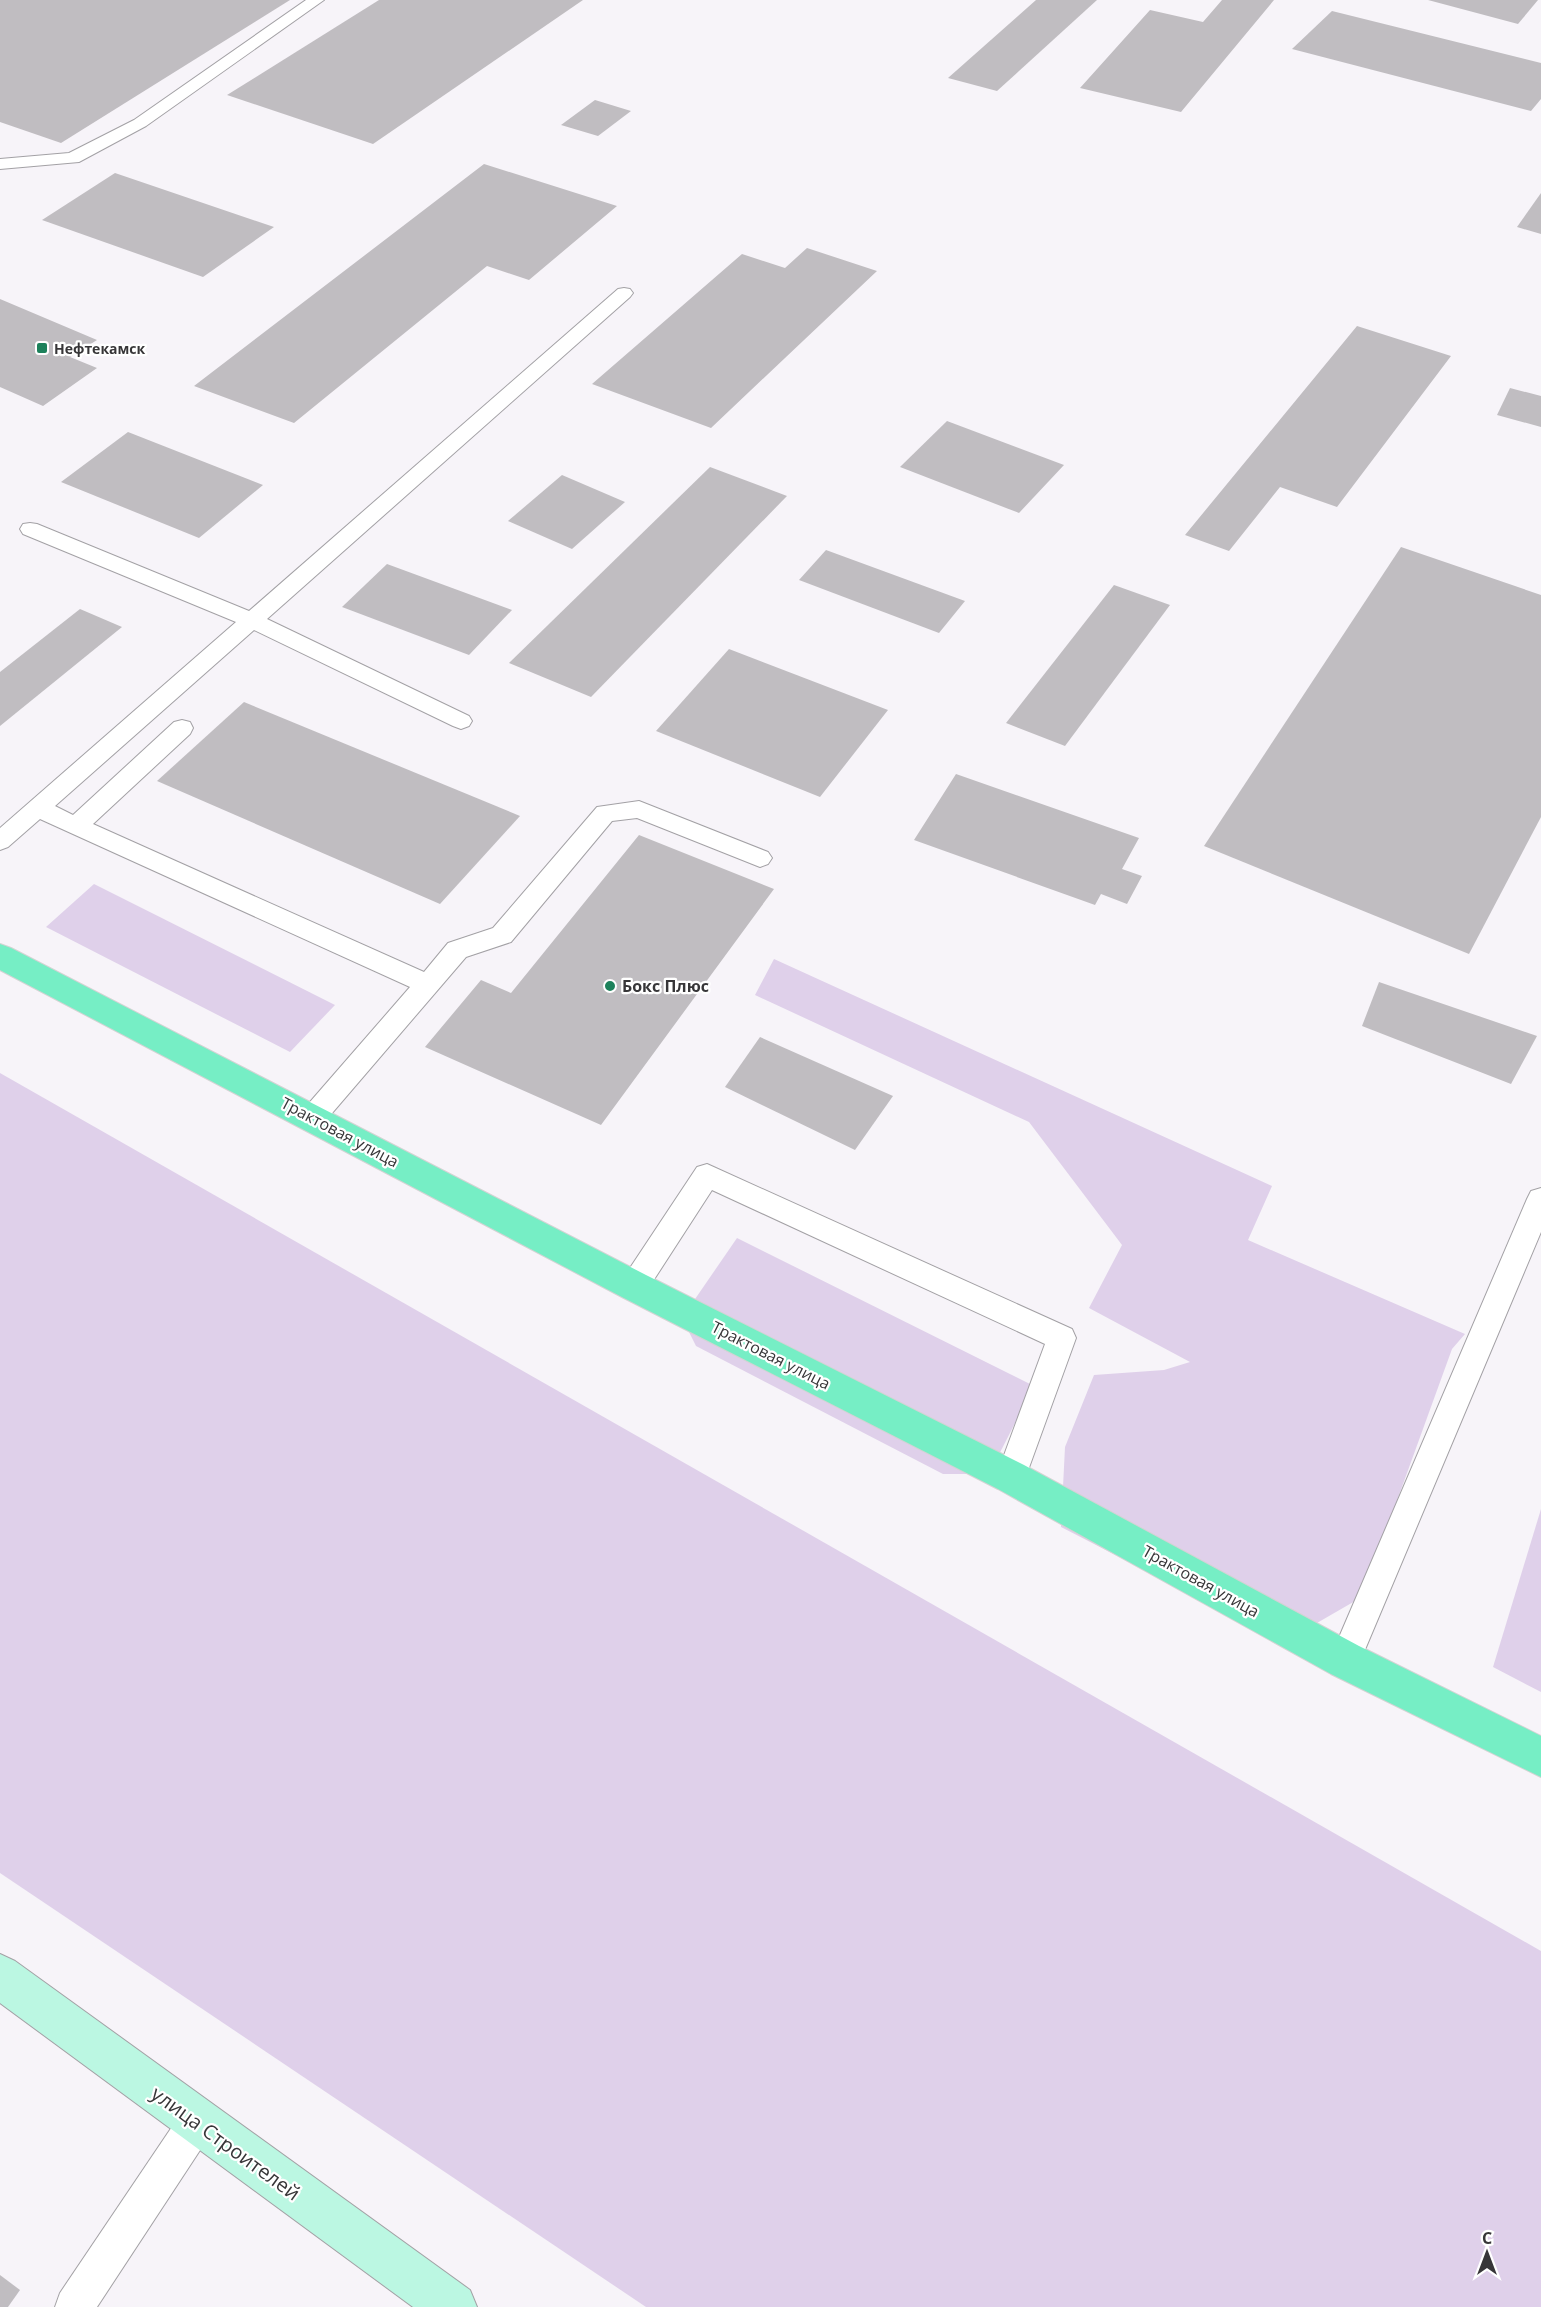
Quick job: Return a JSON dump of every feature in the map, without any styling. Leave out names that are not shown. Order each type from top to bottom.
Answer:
[{"type":"main road","name":"Трактовая улица","points":[[0,956],[634,1286],[1011,1477],[1345,1660],[1541,1757]]},
{"type":"main road","name":"улица Строителей","points":[[0,1976],[453,2307]]},
{"type":"lane","points":[[0,164],[73,158],[140,123],[316,0]]},
{"type":"lane","points":[[0,840],[624,293]]},
{"type":"lane","points":[[30,529],[251,620],[461,721]]},
{"type":"lane","points":[[76,826],[182,728]]},
{"type":"lane","points":[[37,808],[427,984]]},
{"type":"lane","points":[[312,1118],[457,950],[502,934],[606,813],[639,809],[760,858]]},
{"type":"lane","points":[[634,1286],[707,1175],[1062,1338],[1011,1477]]},
{"type":"lane","points":[[1345,1660],[1541,1198]]},
{"type":"lane","points":[[74,2307],[197,2122]]},
{"type":"shaded area","points":[[94,884],[335,1005],[290,1052],[46,927]]},
{"type":"shaded area","points":[[774,959],[1272,1186],[1248,1240],[1465,1334],[1452,1349],[1362,1597],[1284,1642],[1061,1527],[1065,1447],[1094,1375],[1164,1370],[1190,1362],[1089,1308],[1122,1245],[1029,1122],[755,995]]},
{"type":"shaded area","points":[[0,1073],[1541,1951],[1541,2307],[646,2307],[0,1873]]},
{"type":"shaded area","points":[[737,1238],[1034,1386],[989,1474],[943,1474],[696,1346],[682,1318]]},
{"type":"shaded area","points":[[1541,1509],[1541,1692],[1493,1667]]},
{"type":"building","points":[[0,0],[290,0],[61,143],[0,122]]},
{"type":"building","points":[[379,0],[583,0],[373,144],[227,95]]},
{"type":"building","points":[[1036,0],[1097,0],[997,91],[948,78]]},
{"type":"building","points":[[1222,0],[1274,0],[1181,112],[1080,88],[1150,10],[1203,22]]},
{"type":"building","points":[[1428,0],[1538,0],[1518,24]]},
{"type":"building","points":[[1332,11],[1541,63],[1541,99],[1531,111],[1292,49]]},
{"type":"building","points":[[595,100],[631,111],[598,136],[561,125]]},
{"type":"building","points":[[484,164],[617,206],[529,280],[487,266],[294,423],[194,386]]},
{"type":"building","points":[[115,173],[274,227],[203,277],[42,220]]},
{"type":"building","points":[[1541,193],[1541,234],[1517,227]]},
{"type":"building","points":[[807,248],[877,271],[711,428],[592,384],[742,254],[785,268]]},
{"type":"building","name":"Нефтекамск","points":[[0,299],[97,340],[70,357],[97,368],[43,406],[0,387]]},
{"type":"building","points":[[1357,326],[1451,356],[1337,507],[1280,487],[1229,551],[1185,535]]},
{"type":"building","points":[[1510,388],[1541,396],[1541,427],[1497,415]]},
{"type":"building","points":[[947,421],[1064,465],[1019,513],[900,467]]},
{"type":"building","points":[[128,432],[263,485],[199,538],[61,482]]},
{"type":"building","points":[[710,467],[787,496],[591,697],[509,663]]},
{"type":"building","points":[[562,475],[625,502],[572,549],[508,521]]},
{"type":"building","points":[[1401,547],[1541,595],[1541,817],[1469,954],[1204,846]]},
{"type":"building","points":[[826,550],[965,601],[939,633],[799,580]]},
{"type":"building","points":[[387,564],[512,610],[469,655],[342,607]]},
{"type":"building","points":[[1114,585],[1170,605],[1065,746],[1006,723]]},
{"type":"building","points":[[80,609],[122,627],[0,726],[0,672]]},
{"type":"building","points":[[729,649],[888,710],[820,797],[656,731]]},
{"type":"building","points":[[244,702],[520,816],[440,904],[157,781]]},
{"type":"building","points":[[956,774],[1139,838],[1122,869],[1142,876],[1127,904],[1101,894],[1095,905],[914,840]]},
{"type":"building","name":"Бокс Плюс","points":[[639,835],[774,889],[601,1125],[425,1047],[481,980],[511,993]]},
{"type":"building","points":[[1379,982],[1537,1036],[1511,1084],[1362,1026]]},
{"type":"building","points":[[760,1037],[893,1096],[855,1150],[725,1087]]},
{"type":"building","points":[[0,2275],[20,2290],[8,2307],[0,2307]]},
{"type":"place","name":"Нефтекамск","points":[[42,348]]},
{"type":"place","name":"Бокс Плюс","points":[[610,986]]}]
